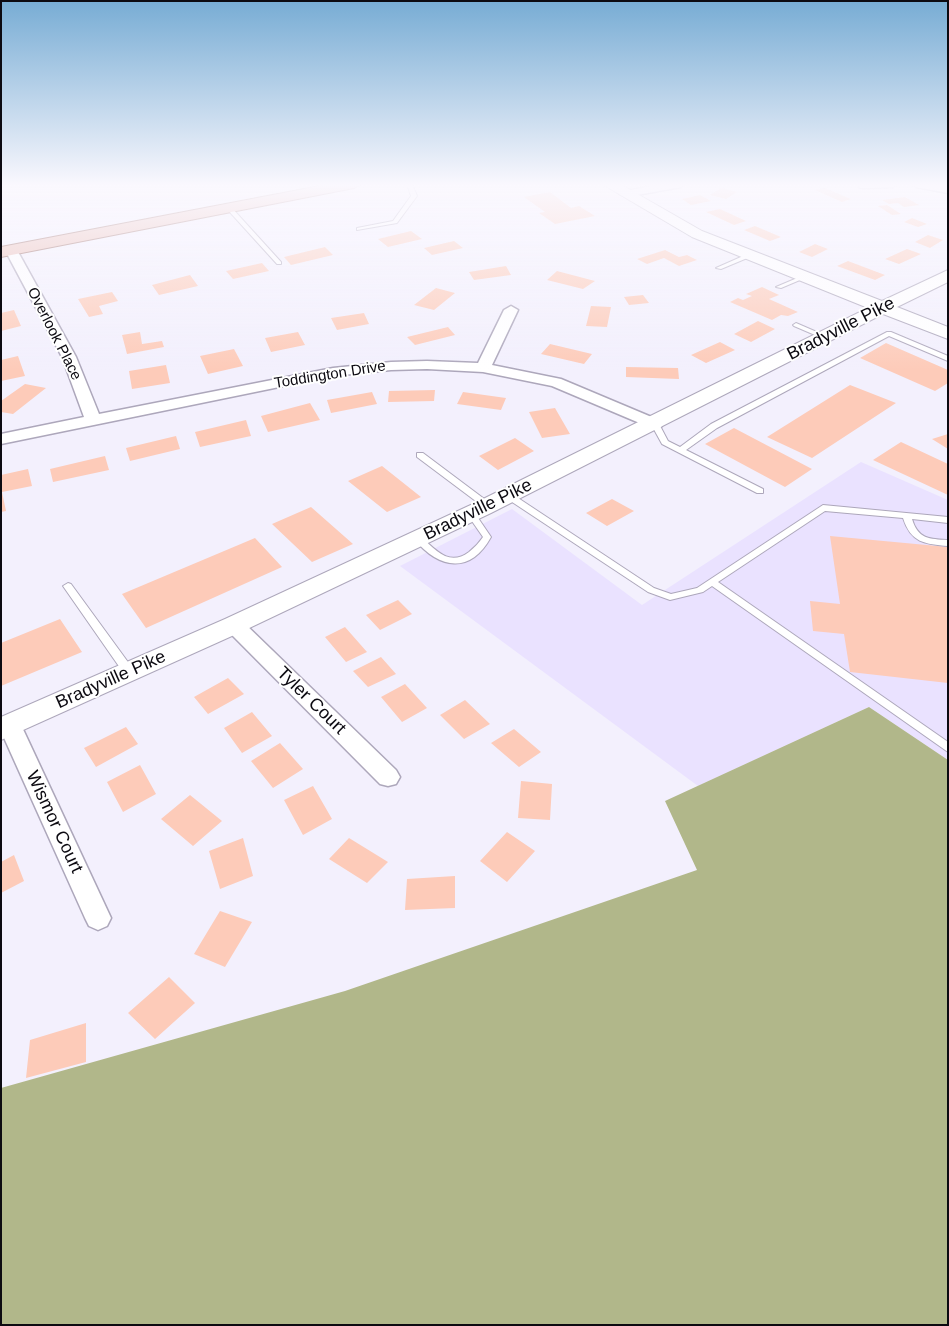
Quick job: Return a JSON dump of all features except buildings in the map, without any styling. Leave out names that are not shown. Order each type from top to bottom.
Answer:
[{"type":"main road","points":[[6,251],[33,246]]},
{"type":"main road","points":[[727,246],[948,334]]},
{"type":"main road","name":"Bradyville Pike","points":[[6,727],[234,625],[480,510],[655,424],[948,275]]},
{"type":"street","name":"Overlook Place","points":[[6,251],[69,357],[93,420]]},
{"type":"street","points":[[482,368],[511,310]]},
{"type":"street","name":"Toddington Drive","points":[[1,439],[332,372],[409,365],[482,368],[556,382],[655,424]]},
{"type":"street","name":"Tyler Court","points":[[234,625],[388,777]]},
{"type":"street","name":"Wismor Court","points":[[6,727],[98,918]]},
{"type":"lane","points":[[263,246],[279,263]]},
{"type":"lane","points":[[719,268],[750,255]]},
{"type":"lane","points":[[778,287],[804,277]]},
{"type":"lane","points":[[796,325],[824,337]]},
{"type":"lane","points":[[680,450],[714,426],[889,333],[948,359]]},
{"type":"lane","points":[[655,424],[665,442],[760,491]]},
{"type":"lane","points":[[418,539],[437,556],[451,562],[463,562],[482,546],[487,537],[480,510],[420,455]]},
{"type":"lane","points":[[509,496],[651,590],[670,597],[700,590],[823,508],[948,520]]},
{"type":"lane","points":[[907,516],[912,533],[921,540],[948,544]]},
{"type":"lane","points":[[712,582],[948,748]]},
{"type":"lane","points":[[68,586],[129,672]]},
{"type":"shaded area","points":[[861,462],[948,500],[948,760],[869,707],[698,786],[400,566],[512,509],[642,605]]},
{"type":"green space","points":[[869,707],[948,760],[948,1325],[1,1325],[1,1088],[345,991],[697,870],[665,801]]}]
